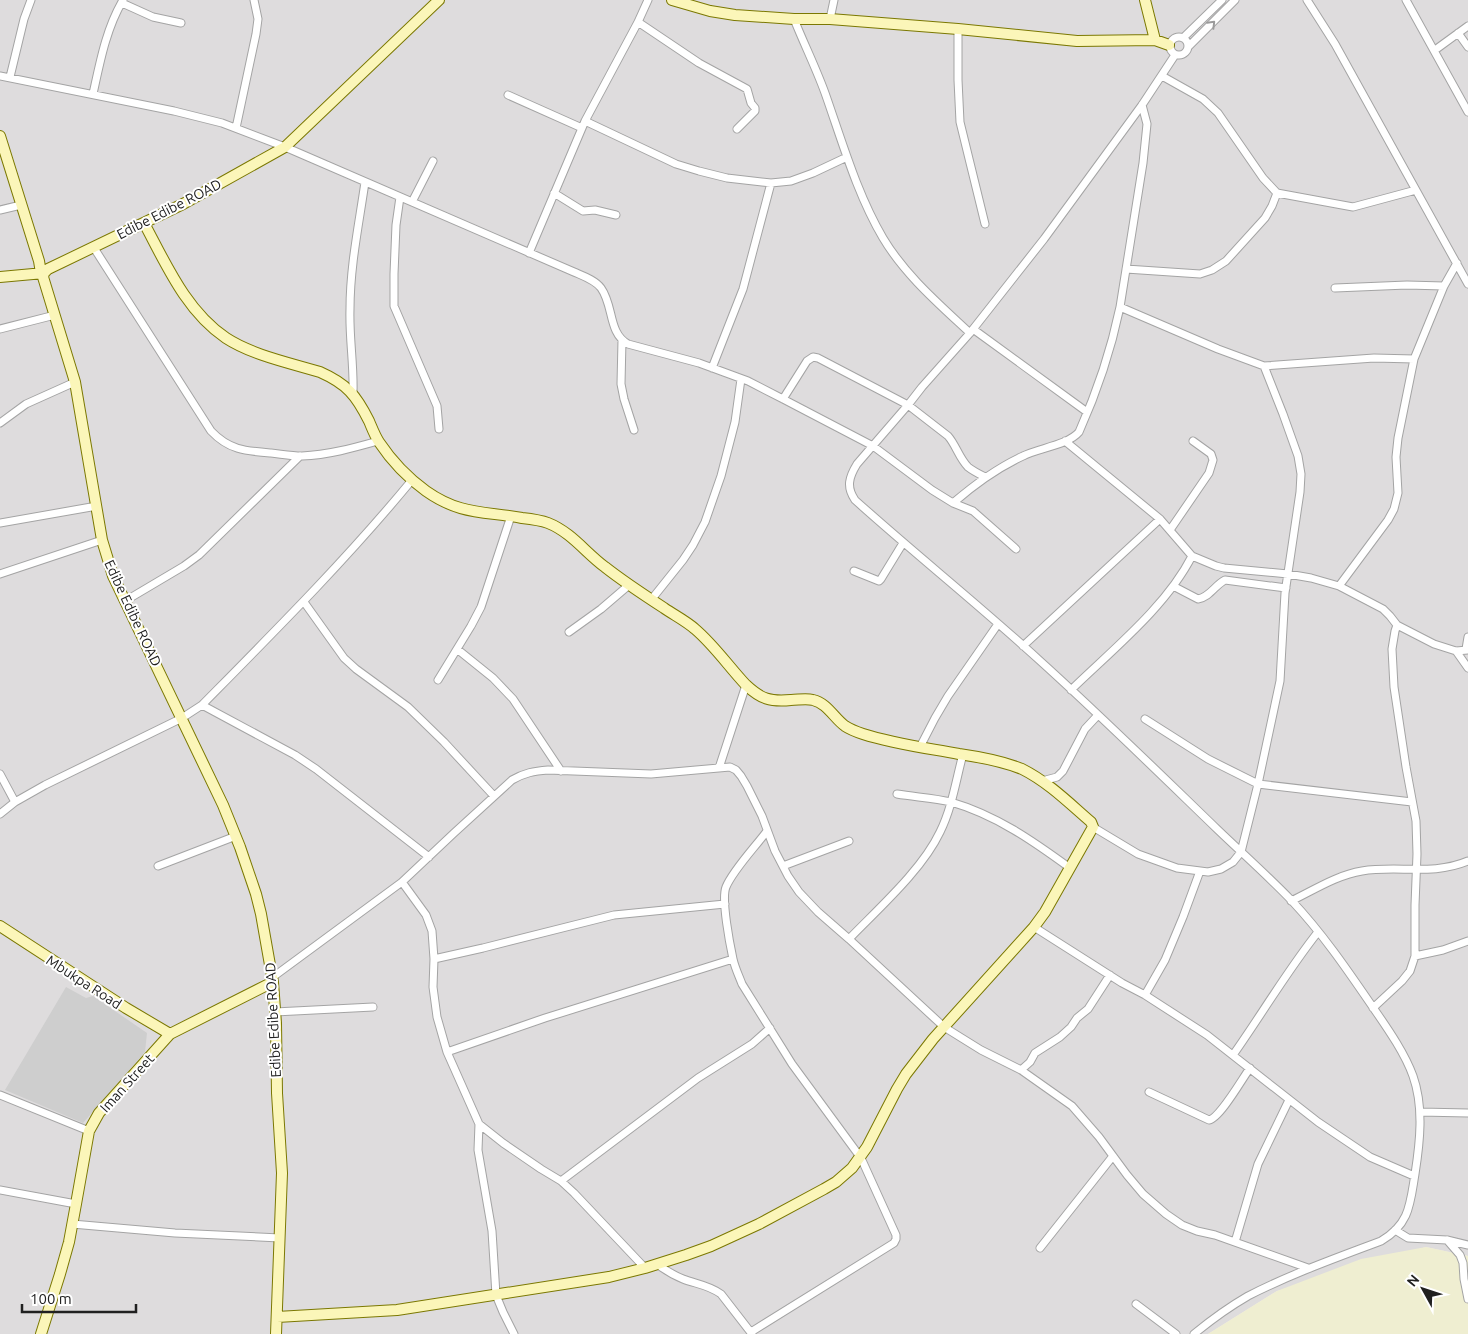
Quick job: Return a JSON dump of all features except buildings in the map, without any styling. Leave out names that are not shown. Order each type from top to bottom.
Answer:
[{"type":"street","points":[[10,77],[24,19],[31,0]]},
{"type":"street","points":[[236,128],[258,20],[254,0]]},
{"type":"street","name":"Edibe Edibe ROAD","points":[[276,1334],[282,1173],[277,1093],[275,1012],[273,980],[256,894],[223,804],[112,576],[102,540],[75,382],[42,273],[183,204],[285,147],[439,0]]},
{"type":"street","points":[[529,253],[583,124],[648,0]]},
{"type":"street","points":[[672,0],[736,16],[830,19],[1077,41],[1155,40],[1169,45]]},
{"type":"street","points":[[830,19],[834,0]]},
{"type":"street","points":[[1145,0],[1155,40]]},
{"type":"street","points":[[1175,55],[1170,50],[1171,40],[1183,38],[1222,0]]},
{"type":"street","points":[[1175,55],[1184,54],[1188,47],[1235,0]]},
{"type":"street","points":[[1307,0],[1335,44],[1468,284]]},
{"type":"street","points":[[1406,0],[1468,112]]},
{"type":"street","points":[[92,94],[104,43],[123,1],[153,17],[181,23]]},
{"type":"street","points":[[794,19],[824,90],[847,157],[869,212],[884,239],[915,280],[972,331],[1088,412]]},
{"type":"street","points":[[638,22],[699,63],[747,89],[750,103],[755,108],[755,111],[738,129]]},
{"type":"street","points":[[1435,50],[1468,26]]},
{"type":"street","points":[[958,29],[960,122],[985,224]]},
{"type":"street","points":[[1458,33],[1468,47]]},
{"type":"street","points":[[1183,38],[1187,42],[1188,47]]},
{"type":"street","points":[[1175,55],[1142,105],[1044,239],[972,331],[857,464],[851,474],[848,486],[854,500],[1023,646],[1122,736],[1291,900],[1328,943],[1386,1026],[1410,1070],[1417,1091],[1420,1112],[1419,1147],[1407,1215],[1395,1230],[1381,1241],[1308,1268],[1247,1297],[1194,1334]]},
{"type":"street","points":[[0,76],[174,111],[236,128],[285,147],[574,272],[593,281],[600,287],[608,301],[616,331],[622,340],[628,344],[712,368],[741,379],[873,446],[922,483],[953,503],[973,511],[1016,548]]},
{"type":"street","points":[[1162,76],[1194,93],[1218,113],[1264,178],[1277,193],[1353,207],[1416,190]]},
{"type":"street","points":[[508,95],[583,124],[676,164],[699,172],[727,178],[771,182],[791,181],[847,157]]},
{"type":"street","points":[[953,503],[972,486],[1000,466],[1025,454],[1064,442],[1075,437],[1079,432],[1105,364],[1120,307],[1143,163],[1147,124],[1142,105]]},
{"type":"street","points":[[0,136],[42,273],[0,277]]},
{"type":"street","points":[[412,202],[433,161]]},
{"type":"street","points":[[353,394],[350,292],[365,182]]},
{"type":"street","points":[[712,368],[743,290],[771,182]]},
{"type":"street","points":[[554,193],[583,211],[595,210],[616,215]]},
{"type":"street","points":[[1126,269],[1200,274],[1212,270],[1226,261],[1265,218],[1277,193]]},
{"type":"street","points":[[400,197],[396,225],[394,306],[437,406],[439,429]]},
{"type":"street","points":[[0,210],[21,205]]},
{"type":"street","points":[[144,223],[176,282],[202,317],[214,329],[242,346],[331,377],[346,387],[353,394],[368,419],[378,441],[400,468],[426,491],[450,506],[480,513],[511,516],[548,523],[573,538],[598,562],[694,628],[756,694],[775,701],[804,699],[818,701],[852,730],[920,747],[995,760],[1012,766],[1042,781],[1091,822],[1093,827],[1138,854],[1177,868],[1208,872],[1221,869],[1232,862],[1240,852],[1258,784],[1280,681],[1286,588],[1301,474],[1298,456],[1264,366]]},
{"type":"street","points":[[94,248],[200,414],[216,437],[223,442],[233,448],[246,451],[300,456],[348,449],[378,441]]},
{"type":"street","points":[[1339,586],[1388,520],[1394,509],[1398,493],[1396,457],[1398,438],[1414,359],[1444,286],[1456,263]]},
{"type":"street","points":[[1335,288],[1407,285],[1444,286]]},
{"type":"street","points":[[1120,307],[1218,349],[1264,366],[1374,358],[1414,359]]},
{"type":"street","points":[[0,330],[55,316]]},
{"type":"street","points":[[622,340],[622,384],[624,399],[634,430]]},
{"type":"street","points":[[783,399],[806,361],[813,357],[818,358],[908,405],[948,436],[967,465],[985,477]]},
{"type":"street","points":[[651,600],[683,560],[705,522],[721,476],[735,422],[741,379]]},
{"type":"street","points":[[0,423],[26,404],[75,382]]},
{"type":"street","points":[[1170,530],[1209,474],[1214,460],[1211,454],[1193,441]]},
{"type":"street","points":[[1064,442],[1160,519],[1192,556],[1224,568],[1288,574],[1339,586],[1383,609],[1397,625],[1434,644],[1456,651],[1467,649],[1468,637]]},
{"type":"street","points":[[125,601],[199,555],[300,456]]},
{"type":"street","points":[[0,814],[15,802],[45,785],[182,718],[202,705],[304,602],[380,519],[412,480]]},
{"type":"street","points":[[0,523],[97,506]]},
{"type":"street","points":[[438,680],[481,607],[511,516]]},
{"type":"street","points":[[1023,646],[1160,519]]},
{"type":"street","points":[[0,574],[102,540]]},
{"type":"street","points":[[854,571],[879,581],[903,543]]},
{"type":"street","points":[[1071,690],[1150,614],[1173,586],[1192,556]]},
{"type":"street","points":[[1173,586],[1198,599],[1208,596],[1219,583],[1225,580],[1286,588]]},
{"type":"street","points":[[569,632],[601,609],[629,585]]},
{"type":"street","points":[[304,602],[344,658],[408,708],[444,742],[494,796]]},
{"type":"street","points":[[920,747],[948,696],[998,624]]},
{"type":"street","points":[[1373,1008],[1402,981],[1410,971],[1415,956],[1416,821],[1394,687],[1392,649],[1394,631],[1397,625]]},
{"type":"street","points":[[457,649],[493,678],[512,699],[561,770]]},
{"type":"street","points":[[1456,651],[1468,668]]},
{"type":"street","points":[[718,768],[746,685]]},
{"type":"street","points":[[202,705],[295,755],[316,769],[429,857]]},
{"type":"street","points":[[1042,781],[1057,777],[1063,771],[1085,730],[1098,715]]},
{"type":"street","points":[[1145,719],[1208,759],[1258,784],[1412,802]]},
{"type":"street","points":[[849,939],[912,874],[941,831],[951,802],[963,754]]},
{"type":"street","points":[[273,980],[402,882],[494,796],[520,775],[532,772],[561,770],[651,774],[730,767],[741,776],[762,816],[775,851],[799,892],[818,912],[944,1027],[981,1050],[1021,1070],[1072,1106],[1099,1137],[1143,1194],[1182,1225],[1308,1268]]},
{"type":"street","points":[[0,774],[15,802]]},
{"type":"street","points":[[897,794],[951,802],[990,817],[1031,840],[1070,868]]},
{"type":"street","points":[[277,1316],[397,1310],[609,1277],[645,1268],[711,1246],[758,1224],[836,1182],[861,1158],[897,1089],[927,1046],[1034,927],[1045,912],[1093,827]]},
{"type":"street","points":[[657,1264],[682,1279],[714,1289],[721,1294],[752,1333],[894,1243],[896,1239],[896,1235],[861,1158],[792,1064],[742,984],[733,959],[724,897],[726,888],[731,877],[767,831]]},
{"type":"street","points":[[158,866],[236,836]]},
{"type":"street","points":[[783,866],[849,841]]},
{"type":"street","points":[[1291,900],[1352,873],[1372,870],[1416,870],[1447,867],[1468,861]]},
{"type":"street","points":[[1146,995],[1165,960],[1200,871]]},
{"type":"street","points":[[402,882],[426,915],[432,931],[433,987],[437,1017],[446,1052],[479,1124],[490,1134],[561,1181],[574,1192],[645,1268]]},
{"type":"street","points":[[434,959],[614,915],[725,904]]},
{"type":"street","name":"Mbukpa Road","points":[[0,926],[126,1008],[170,1034]]},
{"type":"street","points":[[1034,927],[1110,975],[1146,995],[1207,1035],[1318,1122],[1370,1157],[1414,1176]]},
{"type":"street","points":[[1233,1055],[1287,973],[1318,932]]},
{"type":"street","points":[[1415,956],[1443,950],[1468,941]]},
{"type":"street","points":[[446,1052],[544,1018],[733,959]]},
{"type":"street","points":[[1021,1070],[1030,1062],[1035,1053],[1060,1037],[1088,1009],[1110,975]]},
{"type":"street","name":"Iman Street","points":[[41,1334],[60,1274],[72,1224],[89,1131],[99,1112],[170,1034],[273,980]]},
{"type":"street","points":[[275,1012],[372,1007]]},
{"type":"street","points":[[561,1181],[698,1078],[752,1044],[770,1028]]},
{"type":"street","points":[[1149,1092],[1209,1120],[1213,1120],[1220,1113],[1250,1068]]},
{"type":"street","points":[[0,1095],[89,1131]]},
{"type":"street","points":[[1235,1242],[1258,1164],[1289,1100]]},
{"type":"street","points":[[1420,1112],[1468,1113]]},
{"type":"street","points":[[479,1124],[478,1150],[492,1231],[496,1295],[514,1334]]},
{"type":"street","points":[[1040,1248],[1113,1156]]},
{"type":"street","points":[[0,1190],[76,1204]]},
{"type":"street","points":[[72,1224],[175,1233],[280,1238]]},
{"type":"street","points":[[1395,1230],[1404,1237],[1412,1239],[1447,1240],[1468,1245]]},
{"type":"street","points":[[1447,1240],[1460,1255],[1463,1263],[1468,1299]]},
{"type":"street","points":[[1136,1304],[1176,1334]]},
{"type":"shaded area","points":[[0,0],[1468,0],[1468,1256],[1426,1247],[1277,1291],[1208,1334],[0,1334]]},
{"type":"shaded area","points":[[66,987],[86,998],[93,996],[147,1033],[145,1052],[83,1123],[5,1090]]},
{"type":"green space","points":[[1426,1247],[1468,1256],[1468,1334],[1208,1334],[1277,1291],[1361,1259]]}]
